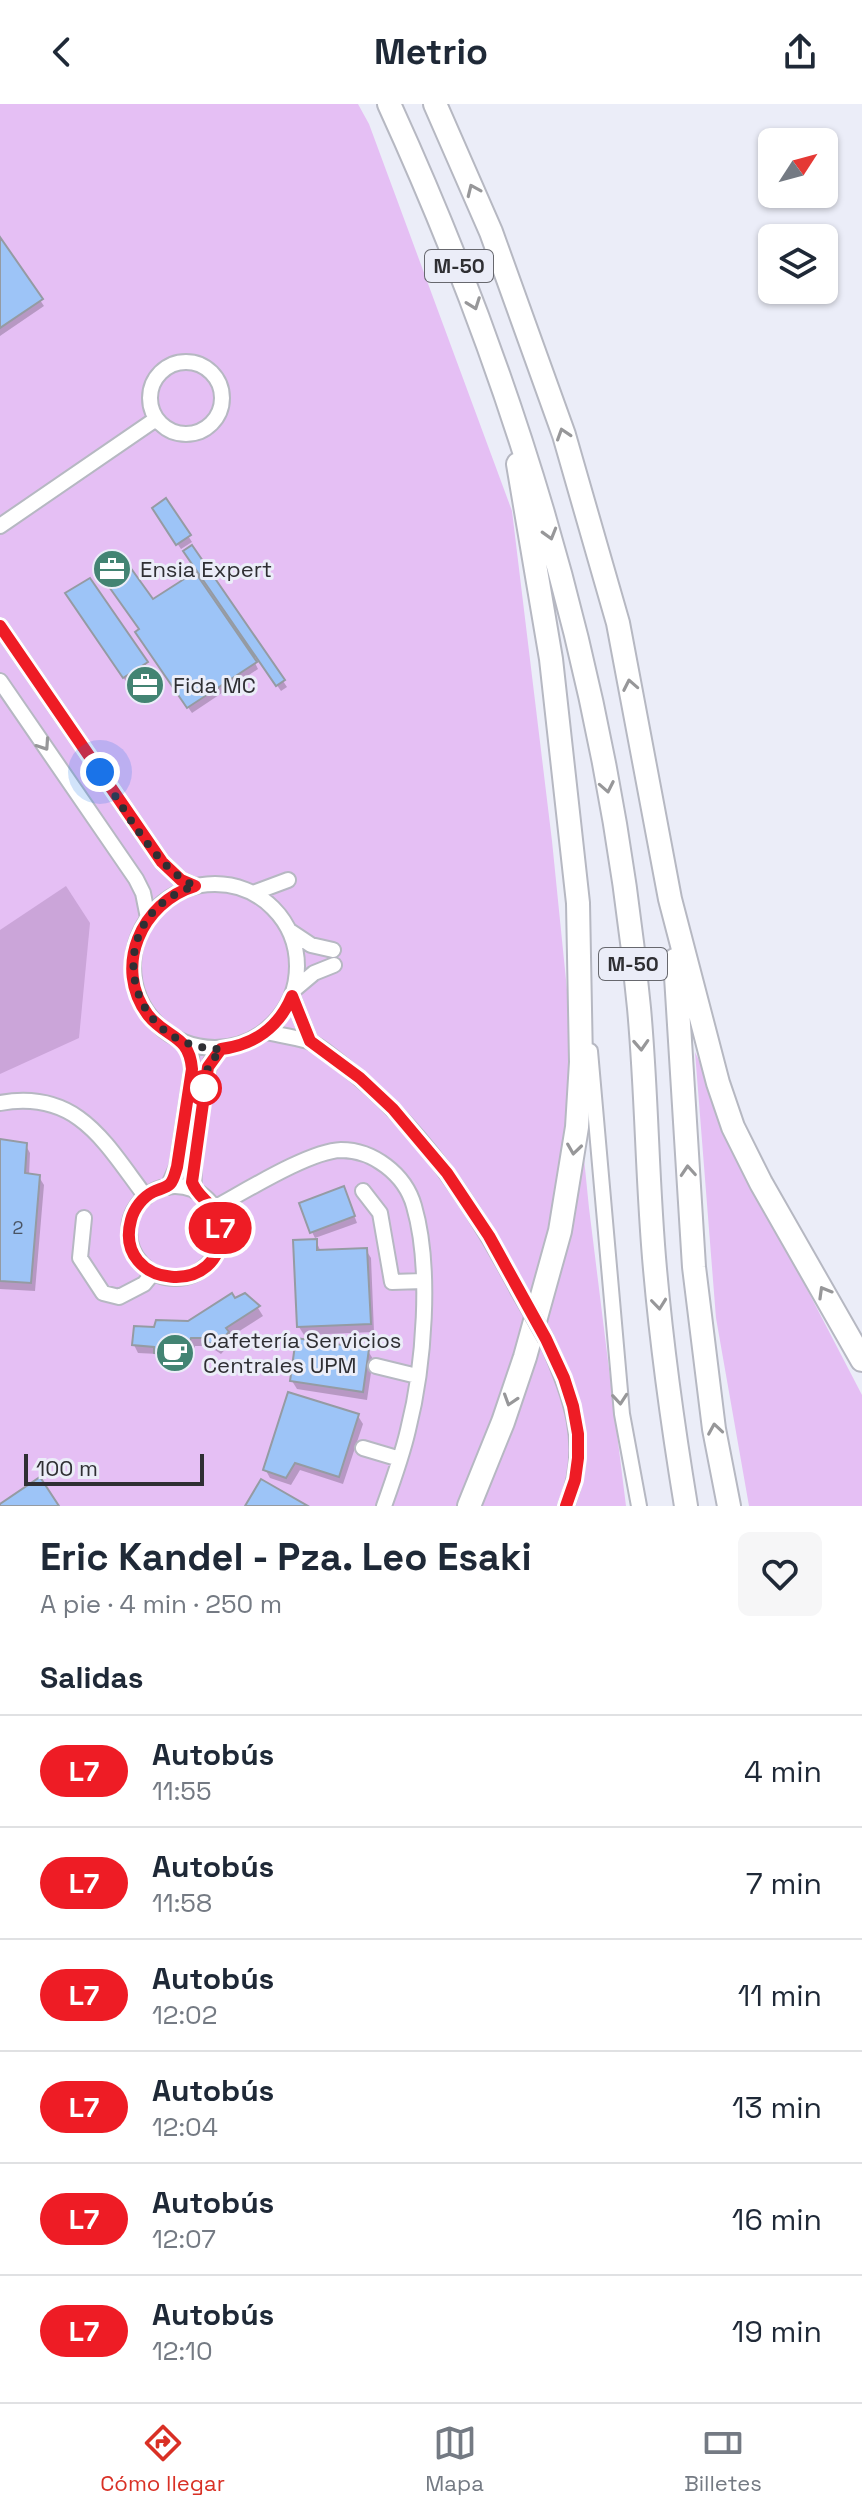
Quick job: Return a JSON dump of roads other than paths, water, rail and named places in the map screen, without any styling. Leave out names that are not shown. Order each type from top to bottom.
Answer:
[{"type":"highway","name":"M-50","points":[[389,104],[430,193],[473,300],[549,530],[580,648],[616,835],[639,1008],[656,1282],[670,1411],[686,1506]]},
{"type":"highway","name":"M-50","points":[[435,104],[491,232],[564,435],[618,623],[670,899],[694,1267],[714,1429],[729,1506]]},
{"type":"highway","points":[[469,1506],[525,1357],[560,1231],[577,1127],[581,1062],[578,903],[551,659],[518,474],[518,433]]},
{"type":"highway","points":[[670,899],[699,1015],[733,1127],[761,1183],[862,1360]]},
{"type":"street","points":[[177,363],[191,363],[205,368],[215,377],[221,390],[221,404],[207,428],[180,434],[167,429],[156,419],[150,392],[155,379],[165,369],[177,363]]},
{"type":"street","points":[[0,526],[156,419]]},
{"type":"street","points":[[0,626],[162,862],[181,880],[195,886]]},
{"type":"street","points":[[0,681],[136,879],[143,893],[148,918]]},
{"type":"street","points":[[253,893],[288,880]]},
{"type":"street","points":[[226,885],[253,893],[278,913],[289,931],[297,960],[293,992],[281,1016],[266,1032],[246,1043],[221,1049],[184,1043],[163,1030],[148,1014],[135,984],[133,963],[136,944],[148,918],[167,899],[195,886],[226,885]]},
{"type":"street","points":[[578,903],[622,1414],[637,1503]]},
{"type":"street","points":[[289,931],[333,957],[293,992]]},
{"type":"street","points":[[293,992],[310,1041]]},
{"type":"street","points":[[266,1032],[310,1041],[360,1078],[427,1147],[468,1202],[546,1339],[564,1378],[578,1434],[575,1480],[566,1506]]},
{"type":"street","points":[[168,1187],[177,1167],[192,1069],[191,1056],[184,1043]]},
{"type":"street","points":[[195,1191],[193,1172],[205,1083],[211,1060],[221,1049]]},
{"type":"street","points":[[0,1103],[39,1100],[57,1106],[88,1124],[146,1197]]},
{"type":"street","points":[[214,1208],[322,1153],[339,1150],[355,1151],[385,1164],[407,1190],[416,1218],[423,1281],[423,1318],[409,1429],[384,1506]]},
{"type":"street","points":[[168,1187],[195,1191],[214,1208],[220,1227],[215,1254],[207,1265],[186,1277],[171,1278],[153,1273],[135,1255],[129,1235],[133,1213],[146,1197],[168,1187]]},
{"type":"street","points":[[363,1191],[380,1213],[392,1282],[423,1281]]},
{"type":"street","points":[[84,1218],[80,1258],[103,1293],[119,1297],[144,1284],[153,1273]]},
{"type":"street","points":[[376,1366],[417,1376]]},
{"type":"street","points":[[363,1448],[400,1459]]},
{"type":"place","name":"Ensia Expert","points":[[112,569]]},
{"type":"place","name":"Fida MC","points":[[145,685]]},
{"type":"place","name":"Cafetería Servicios Centrales UPM","points":[[175,1353]]}]
